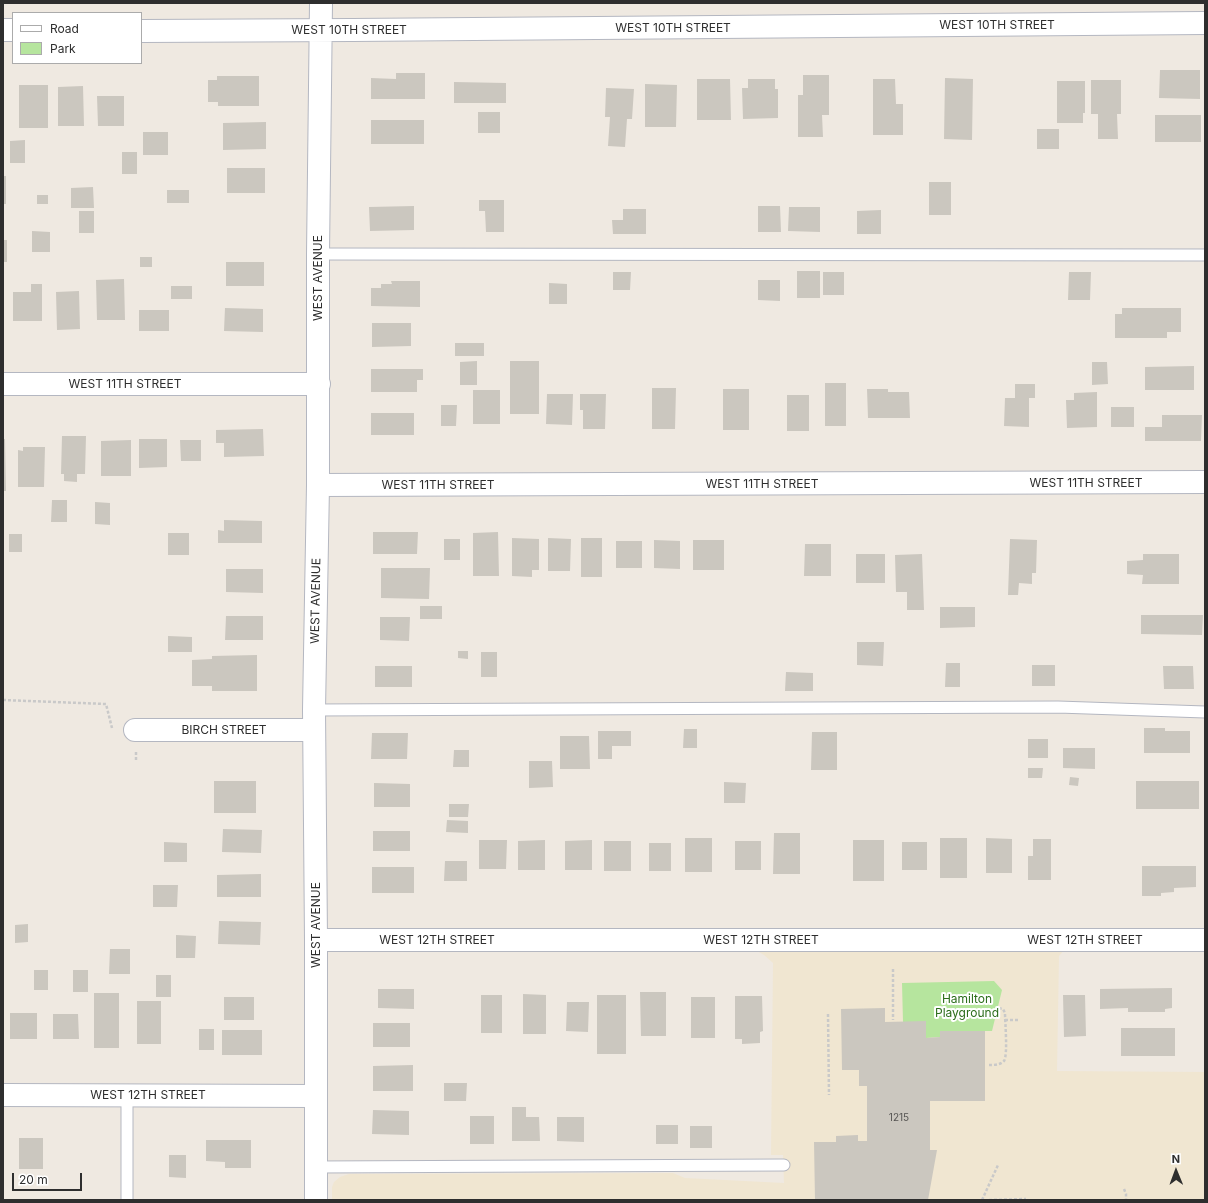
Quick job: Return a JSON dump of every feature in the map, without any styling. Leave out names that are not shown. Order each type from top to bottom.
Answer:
[{"type":"street","name":"WEST AVENUE","points":[[316,1200],[314,720],[319,384],[318,254],[321,3]]},
{"type":"street","name":"WEST 10TH STREET","points":[[142,31],[1205,23]]},
{"type":"street","name":"WEST 11TH STREET","points":[[3,384],[319,384]]},
{"type":"street","name":"WEST 11TH STREET","points":[[318,485],[1205,482]]},
{"type":"street","name":"BIRCH STREET","points":[[135,730],[314,720]]},
{"type":"street","name":"WEST 12TH STREET","points":[[316,940],[1205,940]]},
{"type":"street","name":"WEST 12TH STREET","points":[[3,1095],[316,1096]]},
{"type":"lane","points":[[318,254],[1205,255]]},
{"type":"lane","points":[[314,720],[1058,708],[1205,712]]},
{"type":"lane","points":[[127,1095],[127,1200]]},
{"type":"lane","points":[[316,1167],[784,1165]]},
{"type":"path","points":[[3,700],[106,704],[112,730]]},
{"type":"path","points":[[893,969],[893,1020]]},
{"type":"path","points":[[989,1065],[997,1065],[1004,1061],[1006,1055],[1005,1012],[1003,1009],[998,1008]]},
{"type":"path","points":[[828,1014],[829,1095]]},
{"type":"path","points":[[1005,1020],[1020,1020]]},
{"type":"path","points":[[982,1200],[998,1165]]},
{"type":"path","points":[[1124,1189],[1126,1200]]},
{"type":"path","points":[[989,1200],[1026,1199]]},
{"type":"shaded area","points":[[1066,948],[1059,956],[1057,1071],[1205,1072],[1205,1200],[332,1200],[332,1187],[334,1182],[340,1177],[349,1174],[673,1173],[685,1178],[784,1183],[783,1155],[771,1155],[773,963],[757,951]]},
{"type":"green space","name":"Hamilton Playground","points":[[994,981],[1002,990],[992,1031],[940,1031],[940,1037],[926,1038],[903,1022],[902,983]]},
{"type":"building","points":[[1160,70],[1200,70],[1200,99],[1159,98]]},
{"type":"building","points":[[396,73],[425,73],[425,99],[371,99],[371,78],[396,79]]},
{"type":"building","points":[[803,75],[829,75],[829,115],[822,115],[823,137],[798,137],[798,95],[803,95]]},
{"type":"building","points":[[217,76],[259,76],[259,106],[218,106],[218,102],[208,102],[208,80],[217,80]]},
{"type":"building","points":[[945,78],[973,79],[972,140],[944,139]]},
{"type":"building","points":[[697,79],[730,79],[731,120],[697,120]]},
{"type":"building","points":[[748,79],[775,79],[775,89],[778,89],[778,118],[743,119],[742,88],[748,88]]},
{"type":"building","points":[[873,79],[895,79],[896,104],[903,104],[903,135],[873,135]]},
{"type":"building","points":[[1091,80],[1121,80],[1121,114],[1117,114],[1118,139],[1098,139],[1098,114],[1091,114]]},
{"type":"building","points":[[1057,81],[1085,81],[1085,113],[1083,113],[1083,123],[1057,123]]},
{"type":"building","points":[[454,82],[506,83],[506,103],[454,103]]},
{"type":"building","points":[[645,84],[677,85],[676,127],[645,127]]},
{"type":"building","points":[[19,85],[48,85],[48,128],[19,128]]},
{"type":"building","points":[[83,86],[84,126],[58,126],[58,87]]},
{"type":"building","points":[[606,88],[634,89],[632,119],[627,119],[625,147],[608,146],[610,117],[605,117]]},
{"type":"building","points":[[97,96],[124,96],[124,126],[98,126]]},
{"type":"building","points":[[478,112],[500,112],[500,133],[478,133]]},
{"type":"building","points":[[1155,115],[1201,115],[1201,142],[1155,142]]},
{"type":"building","points":[[371,120],[424,120],[424,144],[371,144]]},
{"type":"building","points":[[266,122],[266,149],[223,150],[223,123]]},
{"type":"building","points":[[1037,129],[1059,129],[1059,149],[1037,149]]},
{"type":"building","points":[[143,132],[168,132],[168,155],[143,155]]},
{"type":"building","points":[[25,140],[25,163],[10,163],[10,141]]},
{"type":"building","points":[[122,152],[137,152],[137,174],[122,174]]},
{"type":"building","points":[[227,168],[265,168],[265,193],[227,193]]},
{"type":"building","points":[[3,176],[6,176],[6,204],[3,204]]},
{"type":"building","points":[[929,182],[951,182],[951,215],[929,215]]},
{"type":"building","points":[[93,187],[94,208],[71,208],[71,188]]},
{"type":"building","points":[[167,190],[189,190],[189,203],[167,203]]},
{"type":"building","points":[[37,195],[48,195],[48,204],[37,204]]},
{"type":"building","points":[[479,200],[504,200],[504,232],[486,232],[485,211],[479,211]]},
{"type":"building","points":[[414,206],[414,230],[370,231],[369,207]]},
{"type":"building","points":[[758,206],[780,206],[781,232],[758,232]]},
{"type":"building","points":[[789,207],[820,207],[820,232],[788,231]]},
{"type":"building","points":[[623,209],[646,209],[646,234],[613,234],[612,220],[623,220]]},
{"type":"building","points":[[881,210],[881,234],[857,234],[857,211]]},
{"type":"building","points":[[79,211],[94,211],[94,233],[79,233]]},
{"type":"building","points":[[32,231],[50,232],[50,252],[32,252]]},
{"type":"building","points":[[3,240],[7,240],[7,262],[3,262]]},
{"type":"building","points":[[140,257],[152,257],[152,267],[140,267]]},
{"type":"building","points":[[226,262],[264,262],[264,286],[226,286]]},
{"type":"building","points":[[797,271],[820,271],[820,298],[797,298]]},
{"type":"building","points":[[613,272],[631,272],[630,290],[613,290]]},
{"type":"building","points":[[823,272],[844,272],[844,295],[823,295]]},
{"type":"building","points":[[1069,272],[1091,272],[1090,300],[1068,300]]},
{"type":"building","points":[[124,279],[125,320],[97,320],[96,280]]},
{"type":"building","points":[[758,280],[780,280],[780,301],[758,300]]},
{"type":"building","points":[[391,281],[420,281],[420,307],[371,306],[371,288],[381,288],[381,284],[392,284]]},
{"type":"building","points":[[549,283],[567,284],[567,304],[549,304]]},
{"type":"building","points":[[31,284],[42,284],[42,321],[13,321],[13,292],[31,292]]},
{"type":"building","points":[[171,286],[192,286],[192,299],[171,299]]},
{"type":"building","points":[[79,291],[80,329],[57,330],[56,292]]},
{"type":"building","points":[[225,308],[263,309],[263,332],[224,331]]},
{"type":"building","points":[[1122,308],[1181,308],[1181,332],[1167,332],[1167,338],[1115,338],[1115,314],[1122,314]]},
{"type":"building","points":[[139,310],[169,310],[169,331],[139,331]]},
{"type":"building","points":[[372,323],[411,323],[411,346],[372,347]]},
{"type":"building","points":[[455,343],[484,343],[484,356],[455,356]]},
{"type":"building","points":[[477,361],[477,385],[460,385],[460,362]]},
{"type":"building","points":[[510,361],[539,361],[539,414],[510,414]]},
{"type":"building","points":[[1092,362],[1107,362],[1108,384],[1092,385]]},
{"type":"building","points":[[1194,366],[1194,390],[1145,390],[1145,367]]},
{"type":"building","points":[[371,369],[423,369],[423,380],[417,380],[417,392],[371,392]]},
{"type":"building","points":[[825,383],[846,383],[846,426],[825,426]]},
{"type":"building","points":[[1015,384],[1035,384],[1035,398],[1029,398],[1029,427],[1004,426],[1005,398],[1015,398]]},
{"type":"building","points":[[652,388],[676,388],[675,429],[652,429]]},
{"type":"building","points":[[723,389],[749,389],[749,430],[723,430]]},
{"type":"building","points":[[867,389],[888,389],[888,392],[909,392],[910,418],[868,418]]},
{"type":"building","points":[[473,390],[500,390],[500,424],[473,424]]},
{"type":"building","points":[[1097,392],[1097,427],[1067,428],[1066,400],[1074,400],[1074,393]]},
{"type":"building","points":[[547,394],[573,394],[572,425],[546,424]]},
{"type":"building","points":[[580,394],[606,394],[605,429],[583,429],[583,410],[580,410]]},
{"type":"building","points":[[787,395],[809,395],[809,431],[787,431]]},
{"type":"building","points":[[441,405],[457,405],[456,426],[441,426]]},
{"type":"building","points":[[1111,407],[1134,407],[1134,427],[1111,427]]},
{"type":"building","points":[[371,413],[414,413],[414,435],[371,435]]},
{"type":"building","points":[[1162,415],[1202,415],[1201,441],[1145,441],[1145,427],[1162,427]]},
{"type":"building","points":[[263,429],[264,456],[224,457],[224,443],[216,443],[216,430]]},
{"type":"building","points":[[62,436],[86,436],[85,474],[77,474],[77,482],[64,481],[64,474],[61,474]]},
{"type":"building","points":[[3,439],[5,439],[6,491],[3,491]]},
{"type":"building","points":[[139,439],[167,439],[167,467],[139,468]]},
{"type":"building","points":[[131,440],[131,476],[101,476],[101,441]]},
{"type":"building","points":[[180,440],[201,440],[201,461],[181,461]]},
{"type":"building","points":[[23,447],[45,447],[44,487],[18,487],[18,450],[23,451]]},
{"type":"building","points":[[52,500],[67,500],[67,522],[51,522]]},
{"type":"building","points":[[95,502],[110,503],[110,525],[95,524]]},
{"type":"building","points":[[224,520],[262,521],[262,543],[218,543],[218,530],[224,531]]},
{"type":"building","points":[[373,532],[418,532],[417,554],[373,554]]},
{"type":"building","points":[[498,532],[499,576],[473,576],[473,533]]},
{"type":"building","points":[[168,533],[189,533],[189,555],[168,555]]},
{"type":"building","points":[[9,534],[22,534],[22,552],[9,552]]},
{"type":"building","points":[[512,538],[539,539],[539,570],[532,570],[532,577],[512,576]]},
{"type":"building","points":[[548,538],[571,539],[570,571],[548,571]]},
{"type":"building","points":[[581,538],[602,538],[602,577],[581,577]]},
{"type":"building","points":[[444,539],[460,539],[460,560],[444,560]]},
{"type":"building","points":[[1010,539],[1037,540],[1036,573],[1032,573],[1032,584],[1019,583],[1018,595],[1008,595]]},
{"type":"building","points":[[654,540],[680,541],[680,569],[654,568]]},
{"type":"building","points":[[693,540],[724,540],[724,570],[693,570]]},
{"type":"building","points":[[616,541],[642,541],[642,568],[616,568]]},
{"type":"building","points":[[805,544],[831,544],[831,576],[804,576]]},
{"type":"building","points":[[856,554],[885,554],[885,583],[856,583]]},
{"type":"building","points":[[922,554],[924,610],[907,610],[907,592],[896,592],[895,555]]},
{"type":"building","points":[[1143,554],[1179,554],[1179,584],[1142,584],[1143,575],[1127,574],[1127,561],[1143,560]]},
{"type":"building","points":[[381,568],[430,568],[429,599],[381,598]]},
{"type":"building","points":[[226,569],[263,569],[263,593],[226,592]]},
{"type":"building","points":[[420,606],[442,606],[442,619],[420,619]]},
{"type":"building","points":[[940,607],[975,607],[975,627],[940,628]]},
{"type":"building","points":[[1141,615],[1203,615],[1202,635],[1141,634]]},
{"type":"building","points":[[226,616],[263,616],[263,640],[225,640]]},
{"type":"building","points":[[380,617],[410,617],[409,641],[380,640]]},
{"type":"building","points":[[168,636],[192,637],[192,652],[168,652]]},
{"type":"building","points":[[857,642],[884,642],[883,666],[857,665]]},
{"type":"building","points":[[458,651],[468,651],[468,659],[458,658]]},
{"type":"building","points":[[481,652],[497,652],[497,677],[481,677]]},
{"type":"building","points":[[257,655],[257,691],[212,691],[212,686],[192,686],[192,660],[212,659],[212,656]]},
{"type":"building","points":[[946,663],[960,663],[960,687],[945,687]]},
{"type":"building","points":[[1032,665],[1055,665],[1055,686],[1032,686]]},
{"type":"building","points":[[375,666],[412,666],[412,687],[375,687]]},
{"type":"building","points":[[1163,666],[1193,666],[1194,689],[1164,689]]},
{"type":"building","points":[[786,672],[813,673],[813,691],[785,691]]},
{"type":"building","points":[[1144,728],[1165,728],[1165,731],[1190,731],[1190,753],[1144,753]]},
{"type":"building","points":[[684,729],[697,729],[697,748],[683,748]]},
{"type":"building","points":[[598,731],[631,731],[631,746],[612,746],[612,759],[598,759]]},
{"type":"building","points":[[812,732],[837,732],[837,770],[811,770]]},
{"type":"building","points":[[372,733],[408,733],[407,759],[371,759]]},
{"type":"building","points":[[560,736],[589,736],[590,769],[560,769]]},
{"type":"building","points":[[1028,739],[1048,739],[1048,758],[1028,758]]},
{"type":"building","points":[[1063,748],[1095,748],[1095,769],[1063,768]]},
{"type":"building","points":[[454,750],[469,750],[469,767],[453,767]]},
{"type":"building","points":[[529,761],[552,761],[553,787],[529,788]]},
{"type":"building","points":[[1028,768],[1043,768],[1042,778],[1028,778]]},
{"type":"building","points":[[1070,777],[1079,778],[1078,786],[1069,785]]},
{"type":"building","points":[[214,781],[256,781],[256,813],[214,813]]},
{"type":"building","points":[[1136,781],[1199,781],[1199,809],[1136,809]]},
{"type":"building","points":[[724,782],[746,783],[745,803],[724,803]]},
{"type":"building","points":[[374,783],[410,784],[410,807],[374,807]]},
{"type":"building","points":[[449,804],[469,804],[468,817],[449,817]]},
{"type":"building","points":[[447,820],[468,821],[468,833],[446,832]]},
{"type":"building","points":[[223,829],[262,830],[261,853],[222,852]]},
{"type":"building","points":[[373,831],[410,831],[410,851],[373,851]]},
{"type":"building","points":[[774,833],[800,833],[800,874],[773,874]]},
{"type":"building","points":[[685,838],[712,838],[712,872],[685,872]]},
{"type":"building","points":[[940,838],[967,838],[967,878],[940,878]]},
{"type":"building","points":[[986,838],[1012,839],[1012,873],[986,873]]},
{"type":"building","points":[[1033,839],[1051,839],[1051,880],[1028,880],[1028,856],[1033,856]]},
{"type":"building","points":[[479,840],[507,840],[506,869],[479,869]]},
{"type":"building","points":[[545,840],[545,870],[518,870],[518,841]]},
{"type":"building","points":[[592,840],[592,870],[565,870],[565,841]]},
{"type":"building","points":[[853,840],[884,840],[884,881],[853,881]]},
{"type":"building","points":[[604,841],[631,841],[631,871],[604,871]]},
{"type":"building","points":[[735,841],[761,841],[761,870],[735,870]]},
{"type":"building","points":[[164,842],[187,843],[187,862],[164,862]]},
{"type":"building","points":[[902,842],[927,842],[927,870],[902,870]]},
{"type":"building","points":[[649,843],[671,843],[671,871],[649,871]]},
{"type":"building","points":[[445,861],[467,861],[467,881],[444,881]]},
{"type":"building","points":[[1142,866],[1196,866],[1196,887],[1174,888],[1174,892],[1161,893],[1161,896],[1142,896]]},
{"type":"building","points":[[372,867],[414,867],[414,893],[372,893]]},
{"type":"building","points":[[261,874],[261,897],[217,897],[217,875]]},
{"type":"building","points":[[153,885],[178,885],[177,907],[153,907]]},
{"type":"building","points":[[219,921],[261,922],[260,945],[218,944]]},
{"type":"building","points":[[28,924],[28,942],[15,943],[15,925]]},
{"type":"building","points":[[176,935],[196,936],[195,958],[176,958]]},
{"type":"building","points":[[110,949],[130,949],[130,974],[109,974]]},
{"type":"building","points":[[34,970],[48,970],[48,990],[34,990]]},
{"type":"building","points":[[73,970],[88,970],[88,992],[73,992]]},
{"type":"building","points":[[156,975],[171,975],[171,997],[156,997]]},
{"type":"building","points":[[1172,988],[1172,1008],[1165,1009],[1165,1012],[1128,1012],[1128,1008],[1100,1009],[1100,989]]},
{"type":"building","points":[[378,989],[414,989],[414,1009],[378,1008]]},
{"type":"building","points":[[640,992],[666,992],[666,1036],[641,1036]]},
{"type":"building","points":[[94,993],[119,993],[119,1048],[94,1048]]},
{"type":"building","points":[[523,994],[546,995],[546,1034],[523,1034]]},
{"type":"building","points":[[481,995],[502,995],[502,1033],[481,1033]]},
{"type":"building","points":[[597,995],[626,995],[626,1054],[597,1054]]},
{"type":"building","points":[[1063,995],[1085,995],[1086,1036],[1064,1037]]},
{"type":"building","points":[[735,996],[762,996],[763,1031],[760,1032],[760,1043],[742,1044],[742,1039],[735,1039]]},
{"type":"building","points":[[224,997],[254,997],[254,1020],[224,1020]]},
{"type":"building","points":[[691,997],[715,997],[715,1038],[691,1038]]},
{"type":"building","points":[[137,1001],[161,1001],[161,1044],[137,1044]]},
{"type":"building","points":[[567,1002],[589,1002],[588,1032],[566,1031]]},
{"type":"building","points":[[885,1008],[885,1022],[926,1021],[926,1038],[940,1037],[940,1031],[985,1031],[985,1101],[930,1101],[930,1150],[937,1150],[928,1200],[815,1200],[814,1142],[836,1142],[836,1136],[858,1135],[858,1141],[867,1141],[867,1086],[859,1086],[859,1070],[842,1070],[841,1009]]},
{"type":"building","points":[[10,1013],[37,1013],[37,1039],[10,1039]]},
{"type":"building","points":[[53,1014],[78,1014],[79,1039],[53,1039]]},
{"type":"building","points":[[373,1023],[410,1023],[410,1047],[373,1047]]},
{"type":"building","points":[[1121,1028],[1175,1028],[1175,1056],[1121,1056]]},
{"type":"building","points":[[199,1029],[214,1029],[214,1050],[199,1050]]},
{"type":"building","points":[[222,1030],[262,1030],[262,1055],[222,1055]]},
{"type":"building","points":[[413,1065],[413,1091],[373,1091],[373,1066]]},
{"type":"building","points":[[444,1083],[467,1083],[466,1101],[444,1101]]},
{"type":"building","points":[[512,1107],[526,1107],[526,1117],[539,1117],[540,1141],[512,1141]]},
{"type":"building","points":[[373,1110],[409,1111],[409,1135],[372,1134]]},
{"type":"building","points":[[470,1116],[494,1116],[494,1144],[470,1144]]},
{"type":"building","points":[[557,1117],[584,1117],[584,1142],[557,1141]]},
{"type":"building","points":[[656,1125],[678,1125],[678,1144],[656,1144]]},
{"type":"building","points":[[690,1126],[712,1126],[712,1148],[690,1148]]},
{"type":"building","points":[[19,1138],[43,1138],[43,1169],[19,1169]]},
{"type":"building","points":[[206,1140],[251,1140],[251,1168],[225,1168],[225,1162],[206,1161]]},
{"type":"building","points":[[169,1155],[186,1155],[186,1178],[169,1177]]}]
